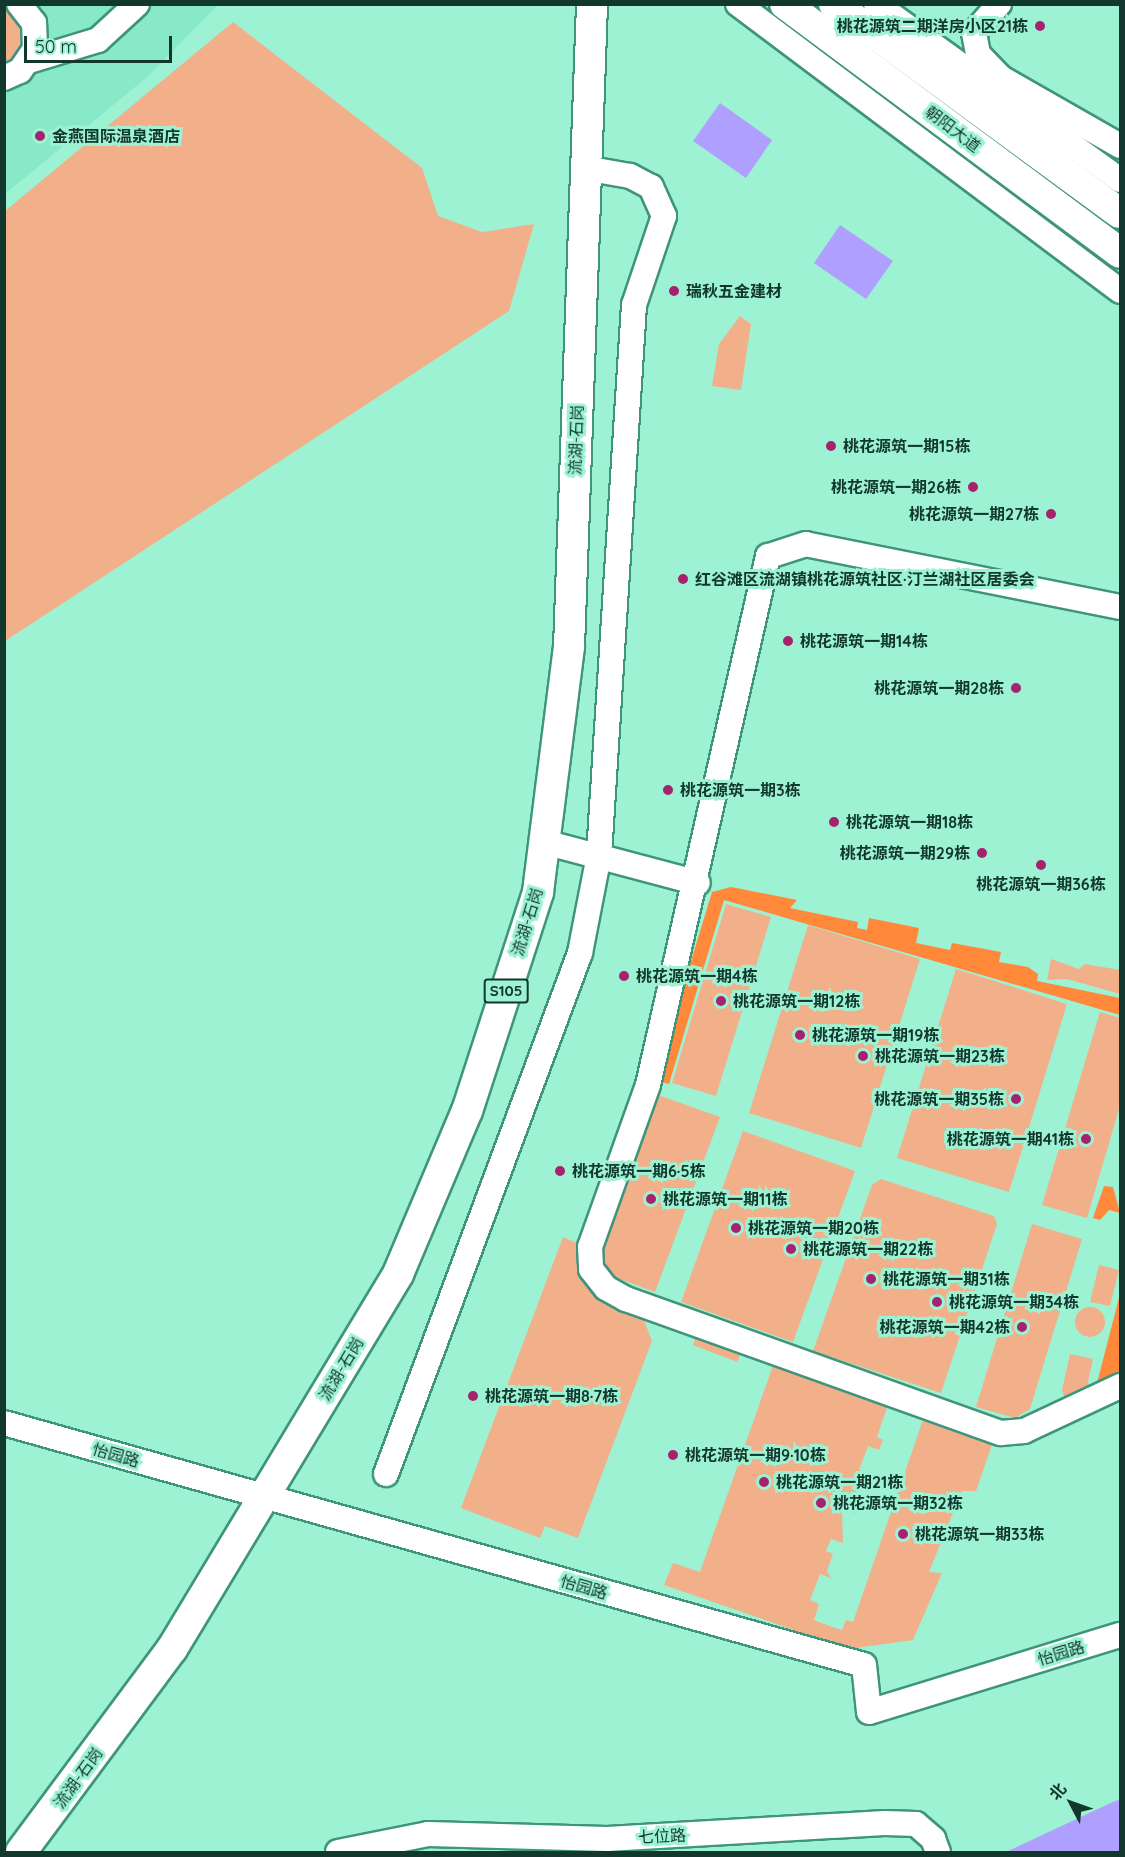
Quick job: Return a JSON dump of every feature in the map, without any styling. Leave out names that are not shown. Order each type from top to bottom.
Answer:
[{"type":"main road","name":"流湖-石岗","points":[[21,1852],[172,1649],[398,1274],[467,1111],[538,892],[569,647],[584,168],[592,4]]},
{"type":"main road","name":"朝阳大道","points":[[785,4],[1120,253]]},
{"type":"main road","name":"朝阳大道","points":[[834,4],[1120,213]]},
{"type":"street","points":[[19,4],[34,23],[32,53]]},
{"type":"street","points":[[4,78],[32,53],[87,33],[118,4]]},
{"type":"street","points":[[32,53],[98,40],[137,4]]},
{"type":"street","points":[[738,4],[1120,291]]},
{"type":"street","points":[[876,4],[1120,180]]},
{"type":"street","points":[[999,4],[975,33],[978,54],[1001,78],[1120,146]]},
{"type":"street","points":[[1089,190],[1097,133]]},
{"type":"street","points":[[386,1474],[580,953],[599,855],[634,305],[664,216],[651,187],[630,176],[584,168]]},
{"type":"street","points":[[1120,607],[806,544],[768,555],[697,854],[698,883],[648,1084],[592,1239],[591,1269],[606,1288],[1000,1433],[1024,1431],[1120,1386]]},
{"type":"street","points":[[544,842],[698,883]]},
{"type":"street","name":"怡园路","points":[[4,1423],[864,1665],[869,1713],[1120,1635]]},
{"type":"street","name":"七位路","points":[[338,1852],[428,1833],[607,1839],[885,1823],[916,1824],[933,1839],[938,1852]]},
{"type":"shaded area","name":"金燕国际温泉酒店","points":[[5,5],[218,5],[146,78],[5,194]]},
{"type":"shaded area","points":[[4,6],[22,19],[25,51],[4,70]]},
{"type":"shaded area","points":[[233,22],[422,168],[438,216],[482,232],[534,224],[509,311],[5,641],[5,211]]},
{"type":"shaded area","points":[[720,103],[772,140],[746,178],[693,141]]},
{"type":"shaded area","points":[[840,225],[893,261],[866,299],[814,263]]},
{"type":"shaded area","points":[[740,316],[751,324],[741,390],[712,386],[719,344]]},
{"type":"shaded area","points":[[731,887],[797,900],[790,908],[858,922],[857,928],[867,930],[869,918],[919,928],[916,943],[950,950],[952,943],[1001,952],[999,962],[1028,967],[1038,974],[1037,981],[1120,998],[1120,1015],[724,900],[669,1084],[655,1080],[712,892]]},
{"type":"shaded area","name":"桃花源筑一期12栋","points":[[726,904],[771,917],[716,1096],[672,1083]]},
{"type":"shaded area","points":[[808,925],[920,959],[861,1148],[749,1113]]},
{"type":"shaded area","points":[[1051,959],[1079,969],[1085,964],[1120,970],[1120,994],[1067,979],[1047,980]]},
{"type":"shaded area","points":[[956,969],[1067,1004],[1009,1192],[897,1158]]},
{"type":"shaded area","name":"桃花源筑一期41栋","points":[[1100,1012],[1120,1018],[1120,1106],[1087,1218],[1042,1205]]},
{"type":"shaded area","points":[[658,1095],[720,1117],[655,1292],[601,1272],[601,1258]]},
{"type":"shaded area","points":[[743,1131],[855,1171],[793,1342],[681,1302]]},
{"type":"shaded area","points":[[881,1179],[994,1216],[997,1224],[941,1393],[813,1351],[872,1185]]},
{"type":"shaded area","points":[[1104,1186],[1113,1187],[1120,1213],[1109,1210],[1100,1220],[1093,1218]]},
{"type":"shaded area","points":[[1032,1224],[1082,1239],[1030,1409],[1015,1418],[976,1407]]},
{"type":"shaded area","points":[[563,1237],[577,1243],[577,1268],[607,1301],[644,1320],[652,1341],[578,1538],[545,1526],[540,1538],[461,1508]]},
{"type":"shaded area","points":[[1099,1265],[1119,1270],[1110,1306],[1090,1302]]},
{"type":"shaded area","points":[[1120,1294],[1120,1380],[1102,1390],[1097,1383]]},
{"type":"shaded area","points":[[1090,1307],[1101,1311],[1105,1322],[1101,1333],[1090,1337],[1079,1333],[1075,1322],[1079,1311]]},
{"type":"shaded area","points":[[697,1333],[742,1350],[737,1362],[693,1345]]},
{"type":"shaded area","points":[[1070,1354],[1093,1359],[1088,1382],[1091,1392],[1066,1402],[1062,1390]]},
{"type":"shaded area","points":[[775,1360],[889,1402],[877,1437],[883,1440],[879,1450],[868,1446],[859,1470],[869,1474],[866,1481],[856,1477],[854,1485],[859,1487],[855,1514],[842,1510],[843,1543],[831,1539],[826,1551],[833,1554],[827,1571],[831,1578],[820,1574],[810,1600],[819,1604],[814,1620],[832,1627],[842,1630],[846,1620],[853,1622],[925,1414],[993,1442],[976,1491],[962,1491],[929,1572],[942,1573],[913,1640],[849,1649],[664,1585],[673,1563],[700,1572]]},
{"type":"shaded area","points":[[1120,1800],[1120,1852],[1006,1852],[1115,1801]]},
{"type":"place","name":"桃花源筑二期洋房小区21栋","points":[[1040,26]]},
{"type":"place","name":"金燕国际温泉酒店","points":[[40,136]]},
{"type":"place","name":"瑞秋五金建材","points":[[674,291]]},
{"type":"place","name":"桃花源筑一期15栋","points":[[831,446]]},
{"type":"place","name":"桃花源筑一期26栋","points":[[973,487]]},
{"type":"place","name":"桃花源筑一期27栋","points":[[1051,514]]},
{"type":"place","name":"红谷滩区流湖镇桃花源筑社区·汀兰湖社区居委会","points":[[683,579]]},
{"type":"place","name":"桃花源筑一期14栋","points":[[788,641]]},
{"type":"place","name":"桃花源筑一期28栋","points":[[1016,688]]},
{"type":"place","name":"桃花源筑一期3栋","points":[[668,790]]},
{"type":"place","name":"桃花源筑一期18栋","points":[[834,822]]},
{"type":"place","name":"桃花源筑一期29栋","points":[[982,853]]},
{"type":"place","name":"桃花源筑一期36栋","points":[[1041,865]]},
{"type":"place","name":"桃花源筑一期4栋","points":[[624,976]]},
{"type":"place","name":"桃花源筑一期12栋","points":[[721,1001]]},
{"type":"place","name":"桃花源筑一期19栋","points":[[800,1035]]},
{"type":"place","name":"桃花源筑一期23栋","points":[[863,1056]]},
{"type":"place","name":"桃花源筑一期35栋","points":[[1016,1099]]},
{"type":"place","name":"桃花源筑一期41栋","points":[[1086,1139]]},
{"type":"place","name":"桃花源筑一期6·5栋","points":[[560,1171]]},
{"type":"place","name":"桃花源筑一期11栋","points":[[651,1199]]},
{"type":"place","name":"桃花源筑一期20栋","points":[[736,1228]]},
{"type":"place","name":"桃花源筑一期22栋","points":[[791,1249]]},
{"type":"place","name":"桃花源筑一期31栋","points":[[871,1279]]},
{"type":"place","name":"桃花源筑一期34栋","points":[[937,1302]]},
{"type":"place","name":"桃花源筑一期42栋","points":[[1022,1327]]},
{"type":"place","name":"桃花源筑一期8·7栋","points":[[473,1396]]},
{"type":"place","name":"桃花源筑一期9·10栋","points":[[673,1455]]},
{"type":"place","name":"桃花源筑一期21栋","points":[[764,1482]]},
{"type":"place","name":"桃花源筑一期32栋","points":[[821,1503]]},
{"type":"place","name":"桃花源筑一期33栋","points":[[903,1534]]}]
